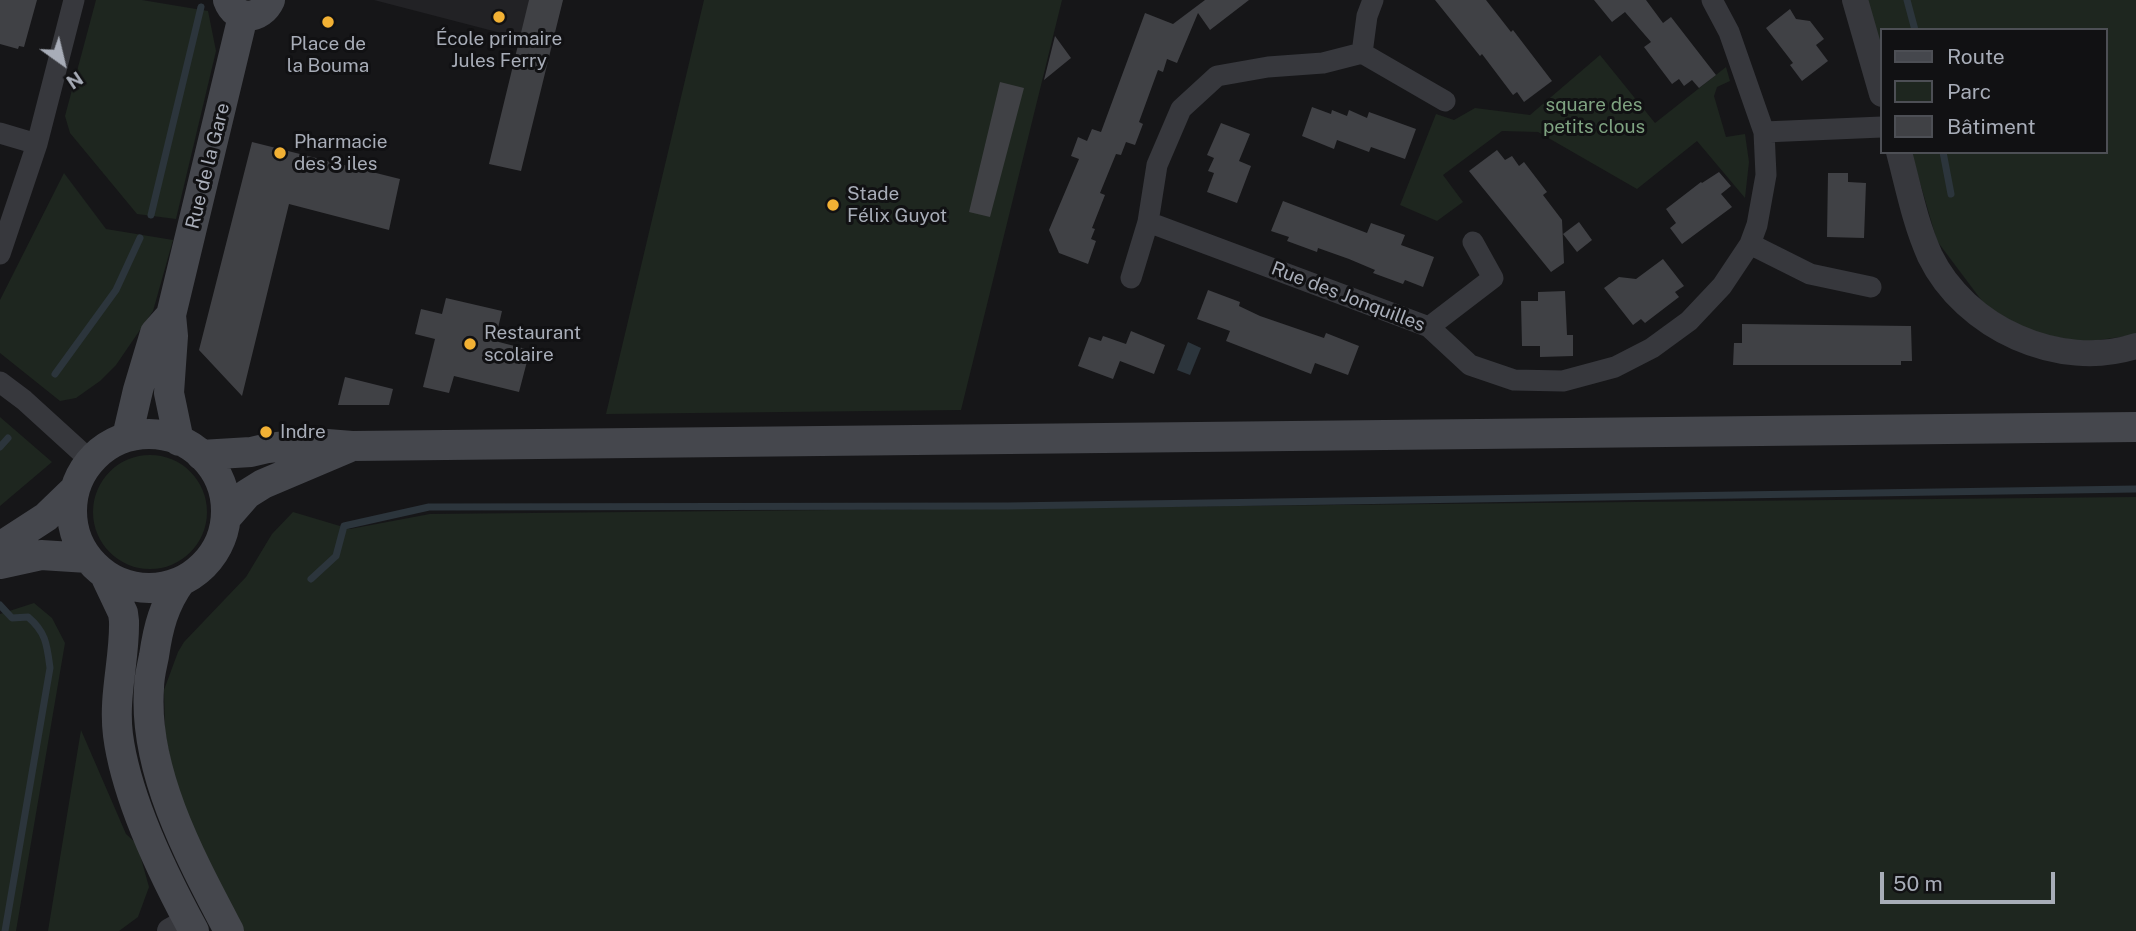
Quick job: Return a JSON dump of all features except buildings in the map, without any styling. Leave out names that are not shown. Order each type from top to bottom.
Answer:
[{"type":"main road","points":[[236,8],[256,16],[266,9],[270,0]]},
{"type":"main road","name":"Rue de la Gare","points":[[190,448],[169,393],[173,337],[171,315],[236,8]]},
{"type":"main road","name":"Rue de la Gare","points":[[127,437],[155,333],[171,315]]},
{"type":"main road","points":[[0,547],[46,517],[75,489],[91,461],[103,450],[127,437],[148,435],[190,448],[251,452],[296,445],[327,444],[352,446],[964,441],[2136,427]]},
{"type":"main road","points":[[226,518],[247,494],[263,484],[352,446]]},
{"type":"main road","points":[[190,448],[215,472],[222,486],[226,518],[222,534],[207,562],[181,581],[171,595],[158,631],[149,688],[149,722],[163,784],[200,875],[229,931]]},
{"type":"main road","points":[[75,489],[73,521],[76,537],[119,604],[124,621],[117,690],[118,733],[124,767],[146,829],[189,928]]},
{"type":"main road","points":[[0,564],[41,555],[96,566],[134,587],[150,589],[181,581]]},
{"type":"main road","points":[[189,928],[200,875]]},
{"type":"street","points":[[2,244],[37,144],[74,0]]},
{"type":"street","points":[[1362,53],[1367,16],[1373,0]]},
{"type":"street","name":"Rue des Jonquilles","points":[[1147,222],[1429,327],[1470,365],[1514,380],[1563,381],[1615,367],[1653,348],[1689,321],[1722,286],[1750,244],[1757,225],[1766,175],[1764,132],[1729,32],[1712,0]]},
{"type":"street","points":[[1855,0],[1881,90]]},
{"type":"street","points":[[1130,278],[1147,222],[1157,165],[1181,109],[1217,76],[1268,67],[1323,63],[1362,53],[1445,101]]},
{"type":"street","points":[[1764,132],[1881,127]]},
{"type":"street","points":[[0,133],[37,144]]},
{"type":"street","points":[[1900,154],[1915,212],[1931,256],[1950,286],[1978,314],[2003,331],[2054,349],[2101,352],[2136,346]]},
{"type":"street","points":[[1429,327],[1493,278],[1473,242]]},
{"type":"street","points":[[1750,244],[1810,274],[1871,288]]},
{"type":"street","points":[[0,382],[31,406],[91,461]]},
{"type":"shaded area","name":"École primaire Jules Ferry","points":[[374,0],[563,0],[551,46]]},
{"type":"shaded area","points":[[1188,342],[1201,348],[1190,375],[1177,370]]},
{"type":"green space","points":[[96,0],[142,0],[208,11],[216,51],[176,219],[137,214],[70,133],[65,116]]},
{"type":"green space","name":"Stade Félix Guyot","points":[[704,0],[1062,0],[961,410],[606,414]]},
{"type":"green space","points":[[1867,0],[2136,0],[2136,335],[2083,342],[2030,332],[1985,305],[1937,241],[1912,154],[2108,154],[2108,28],[1881,28],[1881,49]]},
{"type":"green space","name":"square des petits clous","points":[[1600,55],[1655,123],[1726,67],[1730,81],[1717,87],[1714,96],[1726,137],[1745,134],[1749,162],[1745,198],[1697,141],[1637,189],[1538,132],[1502,131],[1443,175],[1463,202],[1437,221],[1400,205],[1436,114],[1454,120],[1475,108],[1530,115]]},
{"type":"green space","points":[[64,173],[106,229],[173,240],[153,311],[116,365],[100,381],[76,398],[60,401],[0,353],[0,300]]},
{"type":"green space","points":[[0,417],[52,462],[0,506]]},
{"type":"green space","points":[[150,455],[172,459],[190,472],[203,490],[207,512],[203,534],[190,552],[172,565],[150,569],[128,565],[110,552],[97,534],[93,512],[97,490],[110,472],[128,459]]},
{"type":"green space","points":[[2136,497],[2136,931],[241,931],[202,852],[174,779],[165,731],[164,690],[178,652],[184,642],[246,577],[272,534],[293,512],[350,529],[430,514]]},
{"type":"green space","points":[[34,603],[52,618],[65,643],[16,931],[0,931],[0,614]]},
{"type":"green space","points":[[81,730],[126,834],[137,844],[149,887],[138,917],[119,931],[48,931]]},
{"type":"waterway","points":[[1907,0],[1914,28]]},
{"type":"waterway","points":[[151,215],[201,7]]},
{"type":"waterway","points":[[1943,154],[1951,194]]},
{"type":"waterway","points":[[55,374],[116,290],[140,238]]},
{"type":"waterway","points":[[0,447],[8,438]]},
{"type":"waterway","points":[[311,579],[336,556],[344,526],[429,507],[1007,506],[2136,489]]},
{"type":"waterway","points":[[0,605],[12,618],[28,617],[39,628],[50,668],[5,931]]},
{"type":"place","name":"École primaire Jules Ferry","points":[[499,17]]},
{"type":"place","name":"Place de la Bouma","points":[[328,22]]},
{"type":"place","name":"Pharmacie des 3 iles","points":[[280,153]]},
{"type":"place","name":"Stade Félix Guyot","points":[[833,205]]},
{"type":"place","name":"Restaurant scolaire","points":[[470,344]]},
{"type":"place","name":"Indre","points":[[266,432]]}]
